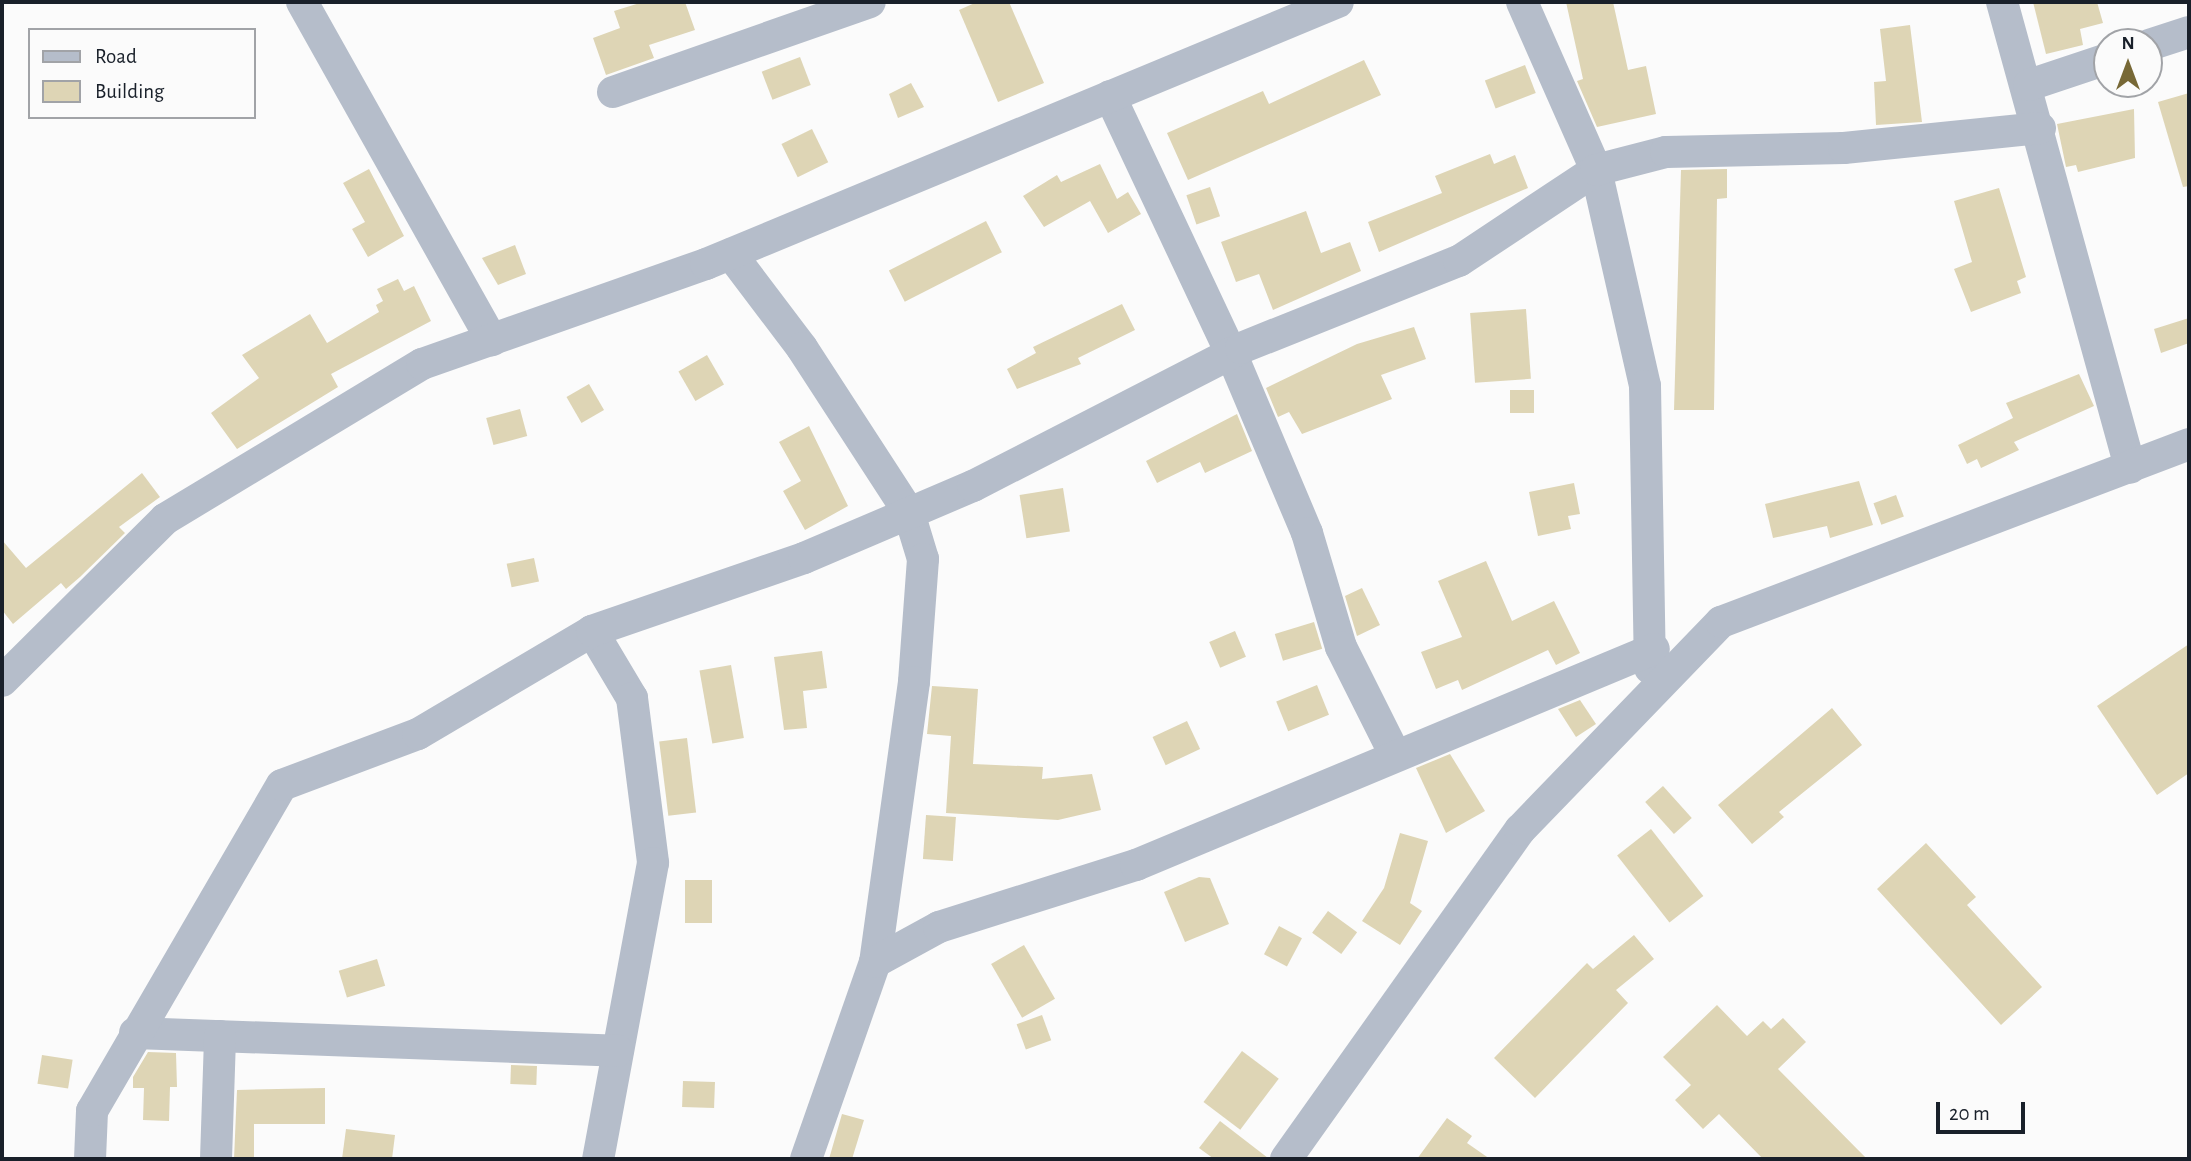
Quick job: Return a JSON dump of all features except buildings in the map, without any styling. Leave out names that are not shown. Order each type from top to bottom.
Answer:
[{"type":"street","points":[[302,2],[492,340]]},
{"type":"street","points":[[613,93],[870,2]]},
{"type":"street","points":[[2,681],[165,519],[422,364],[731,254],[1338,2]]},
{"type":"street","points":[[1522,2],[1596,170],[1645,386],[1654,649],[1642,704]]},
{"type":"street","points":[[2003,2],[2029,85],[2130,468]]},
{"type":"street","points":[[2163,41],[2189,32]]},
{"type":"street","points":[[2029,85],[2093,64]]},
{"type":"street","points":[[1110,96],[1231,353],[1307,533],[1341,647],[1395,755]]},
{"type":"street","points":[[90,1159],[92,1111],[135,1033],[282,785],[418,734],[592,631],[804,558],[909,513],[1231,353],[1459,261],[1596,170],[1666,152],[1844,148],[2040,128]]},
{"type":"street","points":[[731,254],[802,348],[909,513],[923,559],[914,682],[875,962],[806,1159]]},
{"type":"street","points":[[1286,1159],[1520,830],[1721,622],[2189,444]]},
{"type":"street","points":[[592,631],[632,698],[653,863],[598,1159]]},
{"type":"street","points":[[875,962],[939,927],[1136,865],[1654,649]]},
{"type":"street","points":[[135,1033],[618,1051]]},
{"type":"street","points":[[216,1159],[220,1036]]}]
